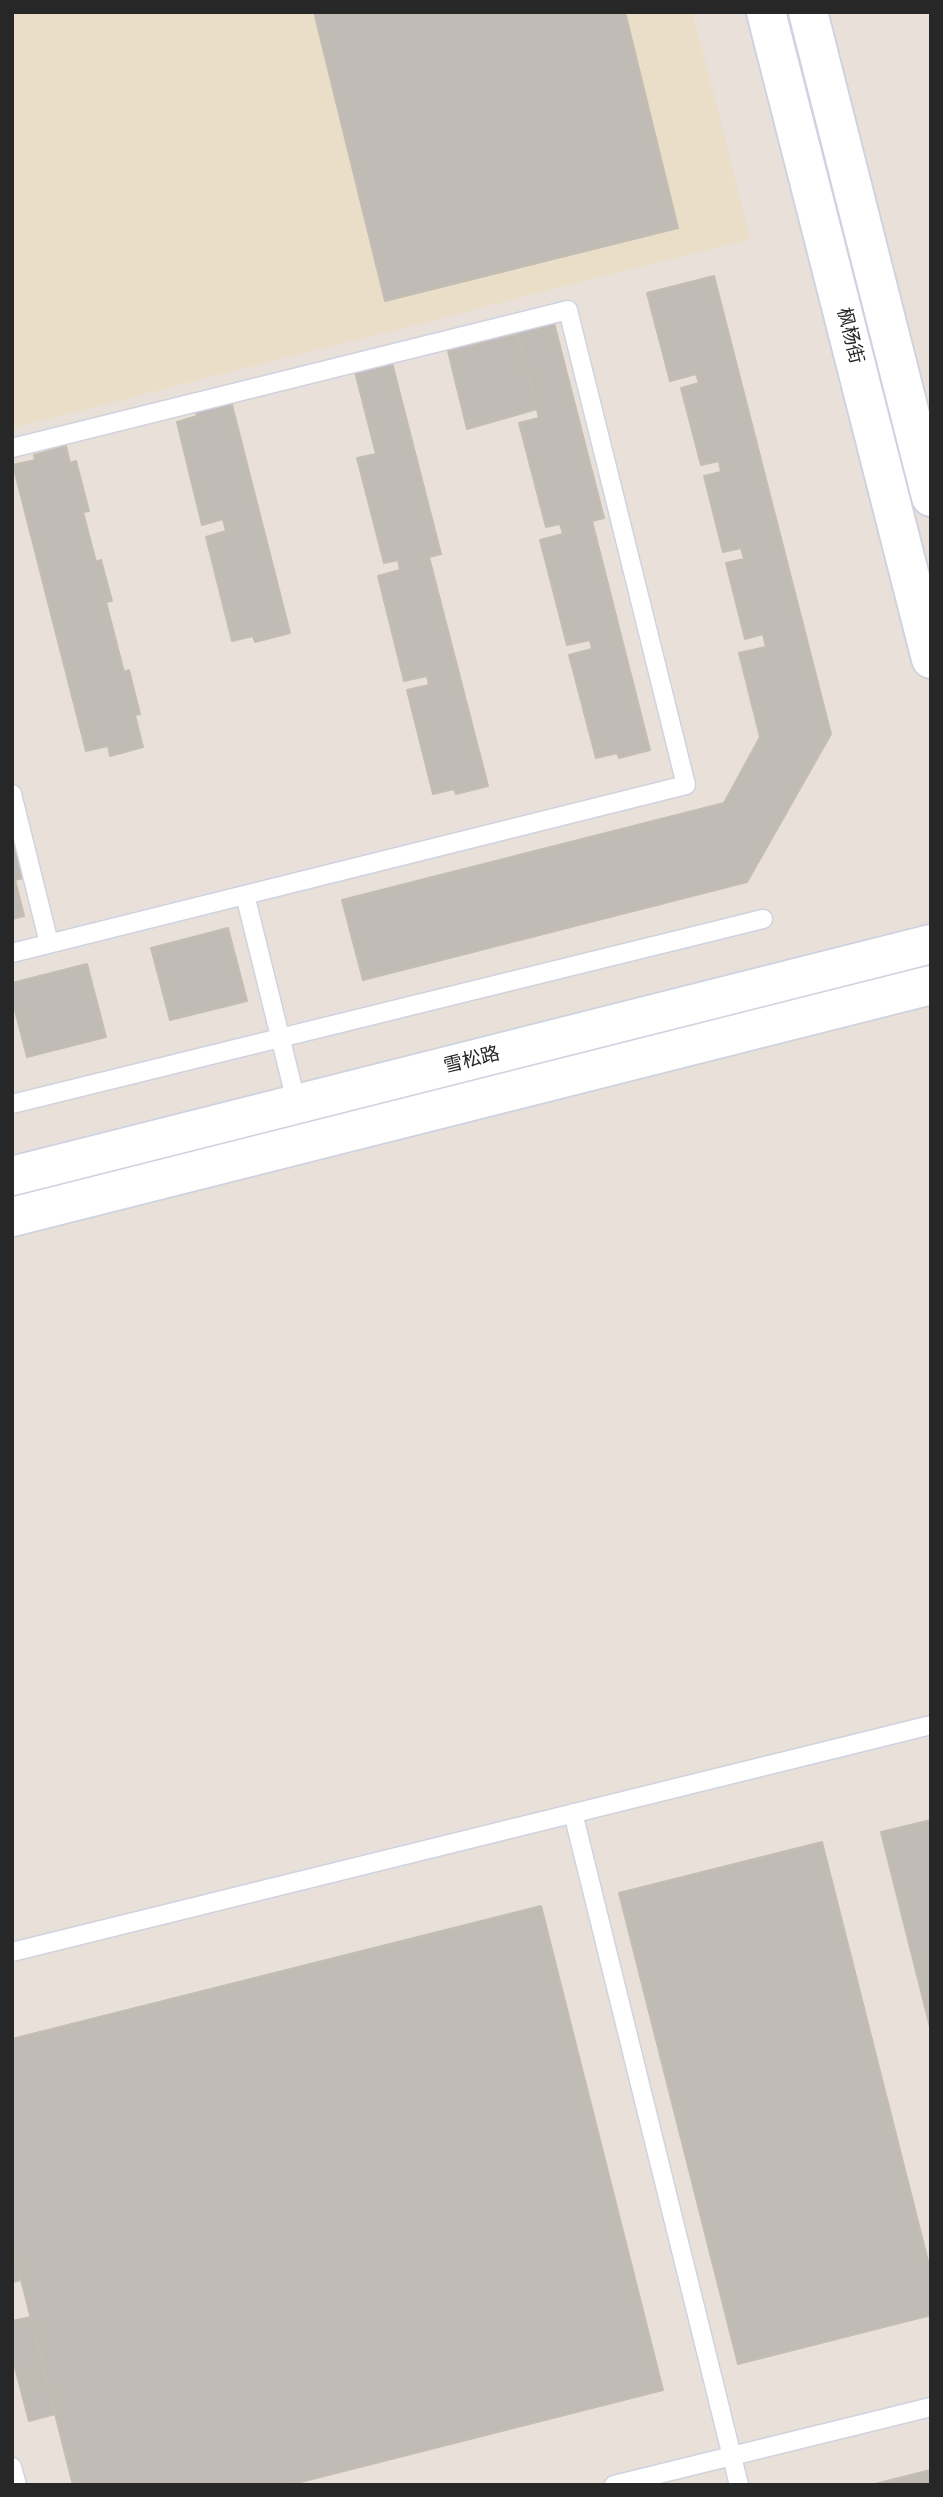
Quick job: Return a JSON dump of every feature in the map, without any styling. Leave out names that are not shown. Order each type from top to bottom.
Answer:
[{"type":"main road","name":"枫杨街","points":[[766,12],[931,659]]},
{"type":"main road","name":"枫杨街","points":[[808,12],[931,497]]},
{"type":"main road","name":"雪松路","points":[[12,1176],[931,944]]},
{"type":"main road","name":"雪松路","points":[[12,1217],[931,985]]},
{"type":"lane","points":[[12,448],[568,310],[686,785],[12,953]]},
{"type":"lane","points":[[12,794],[49,943]]},
{"type":"lane","points":[[245,895],[297,1105]]},
{"type":"lane","points":[[12,1104],[762,919]]},
{"type":"lane","points":[[12,1952],[931,1725]]},
{"type":"lane","points":[[573,1813],[739,2485]]},
{"type":"lane","points":[[614,2485],[931,2407]]},
{"type":"lane","points":[[12,2467],[17,2485]]},
{"type":"shaded area","points":[[12,12],[693,12],[750,239],[12,428]]},
{"type":"building","points":[[314,12],[625,12],[678,228],[385,301]]},
{"type":"building","points":[[714,276],[831,734],[747,882],[363,980],[342,900],[724,803],[760,737],[739,653],[766,647],[763,634],[745,639],[726,563],[744,559],[741,548],[723,552],[704,476],[721,472],[719,461],[701,465],[681,388],[699,383],[696,374],[670,381],[647,293]]},
{"type":"building","points":[[553,319],[604,518],[592,521],[650,750],[619,758],[617,753],[596,758],[569,655],[592,649],[590,640],[567,645],[540,540],[563,534],[560,524],[546,527],[519,423],[539,418],[516,328]]},
{"type":"building","points":[[517,334],[537,409],[467,429],[448,351]]},
{"type":"building","points":[[390,355],[441,554],[429,557],[488,786],[456,794],[454,789],[433,794],[407,690],[429,685],[427,676],[404,681],[378,576],[400,570],[398,560],[384,563],[357,458],[376,454],[353,364]]},
{"type":"building","points":[[231,401],[290,633],[255,642],[253,636],[232,641],[206,537],[226,531],[223,519],[202,525],[177,422],[197,416],[195,410]]},
{"type":"building","points":[[66,446],[70,463],[76,461],[89,511],[83,512],[96,562],[101,560],[112,601],[106,602],[124,672],[129,670],[140,714],[135,715],[143,747],[110,756],[108,746],[86,751],[13,465],[35,460],[34,455]]},
{"type":"building","points":[[13,842],[23,878],[15,880],[24,916],[12,919]]},
{"type":"building","points":[[228,928],[247,1001],[170,1020],[151,948]]},
{"type":"building","points":[[87,964],[106,1037],[27,1057],[12,999],[12,983]]},
{"type":"building","points":[[931,1820],[931,2031],[881,1832]]},
{"type":"building","points":[[822,1842],[931,2273],[931,2315],[738,2364],[619,1893]]},
{"type":"building","points":[[541,1906],[663,2390],[289,2485],[73,2485],[12,2244],[12,2039]]},
{"type":"building","points":[[12,2244],[21,2280],[12,2282]]},
{"type":"building","points":[[31,2317],[55,2414],[29,2421],[12,2356],[12,2321]]},
{"type":"building","points":[[931,2470],[931,2485],[871,2485]]}]
